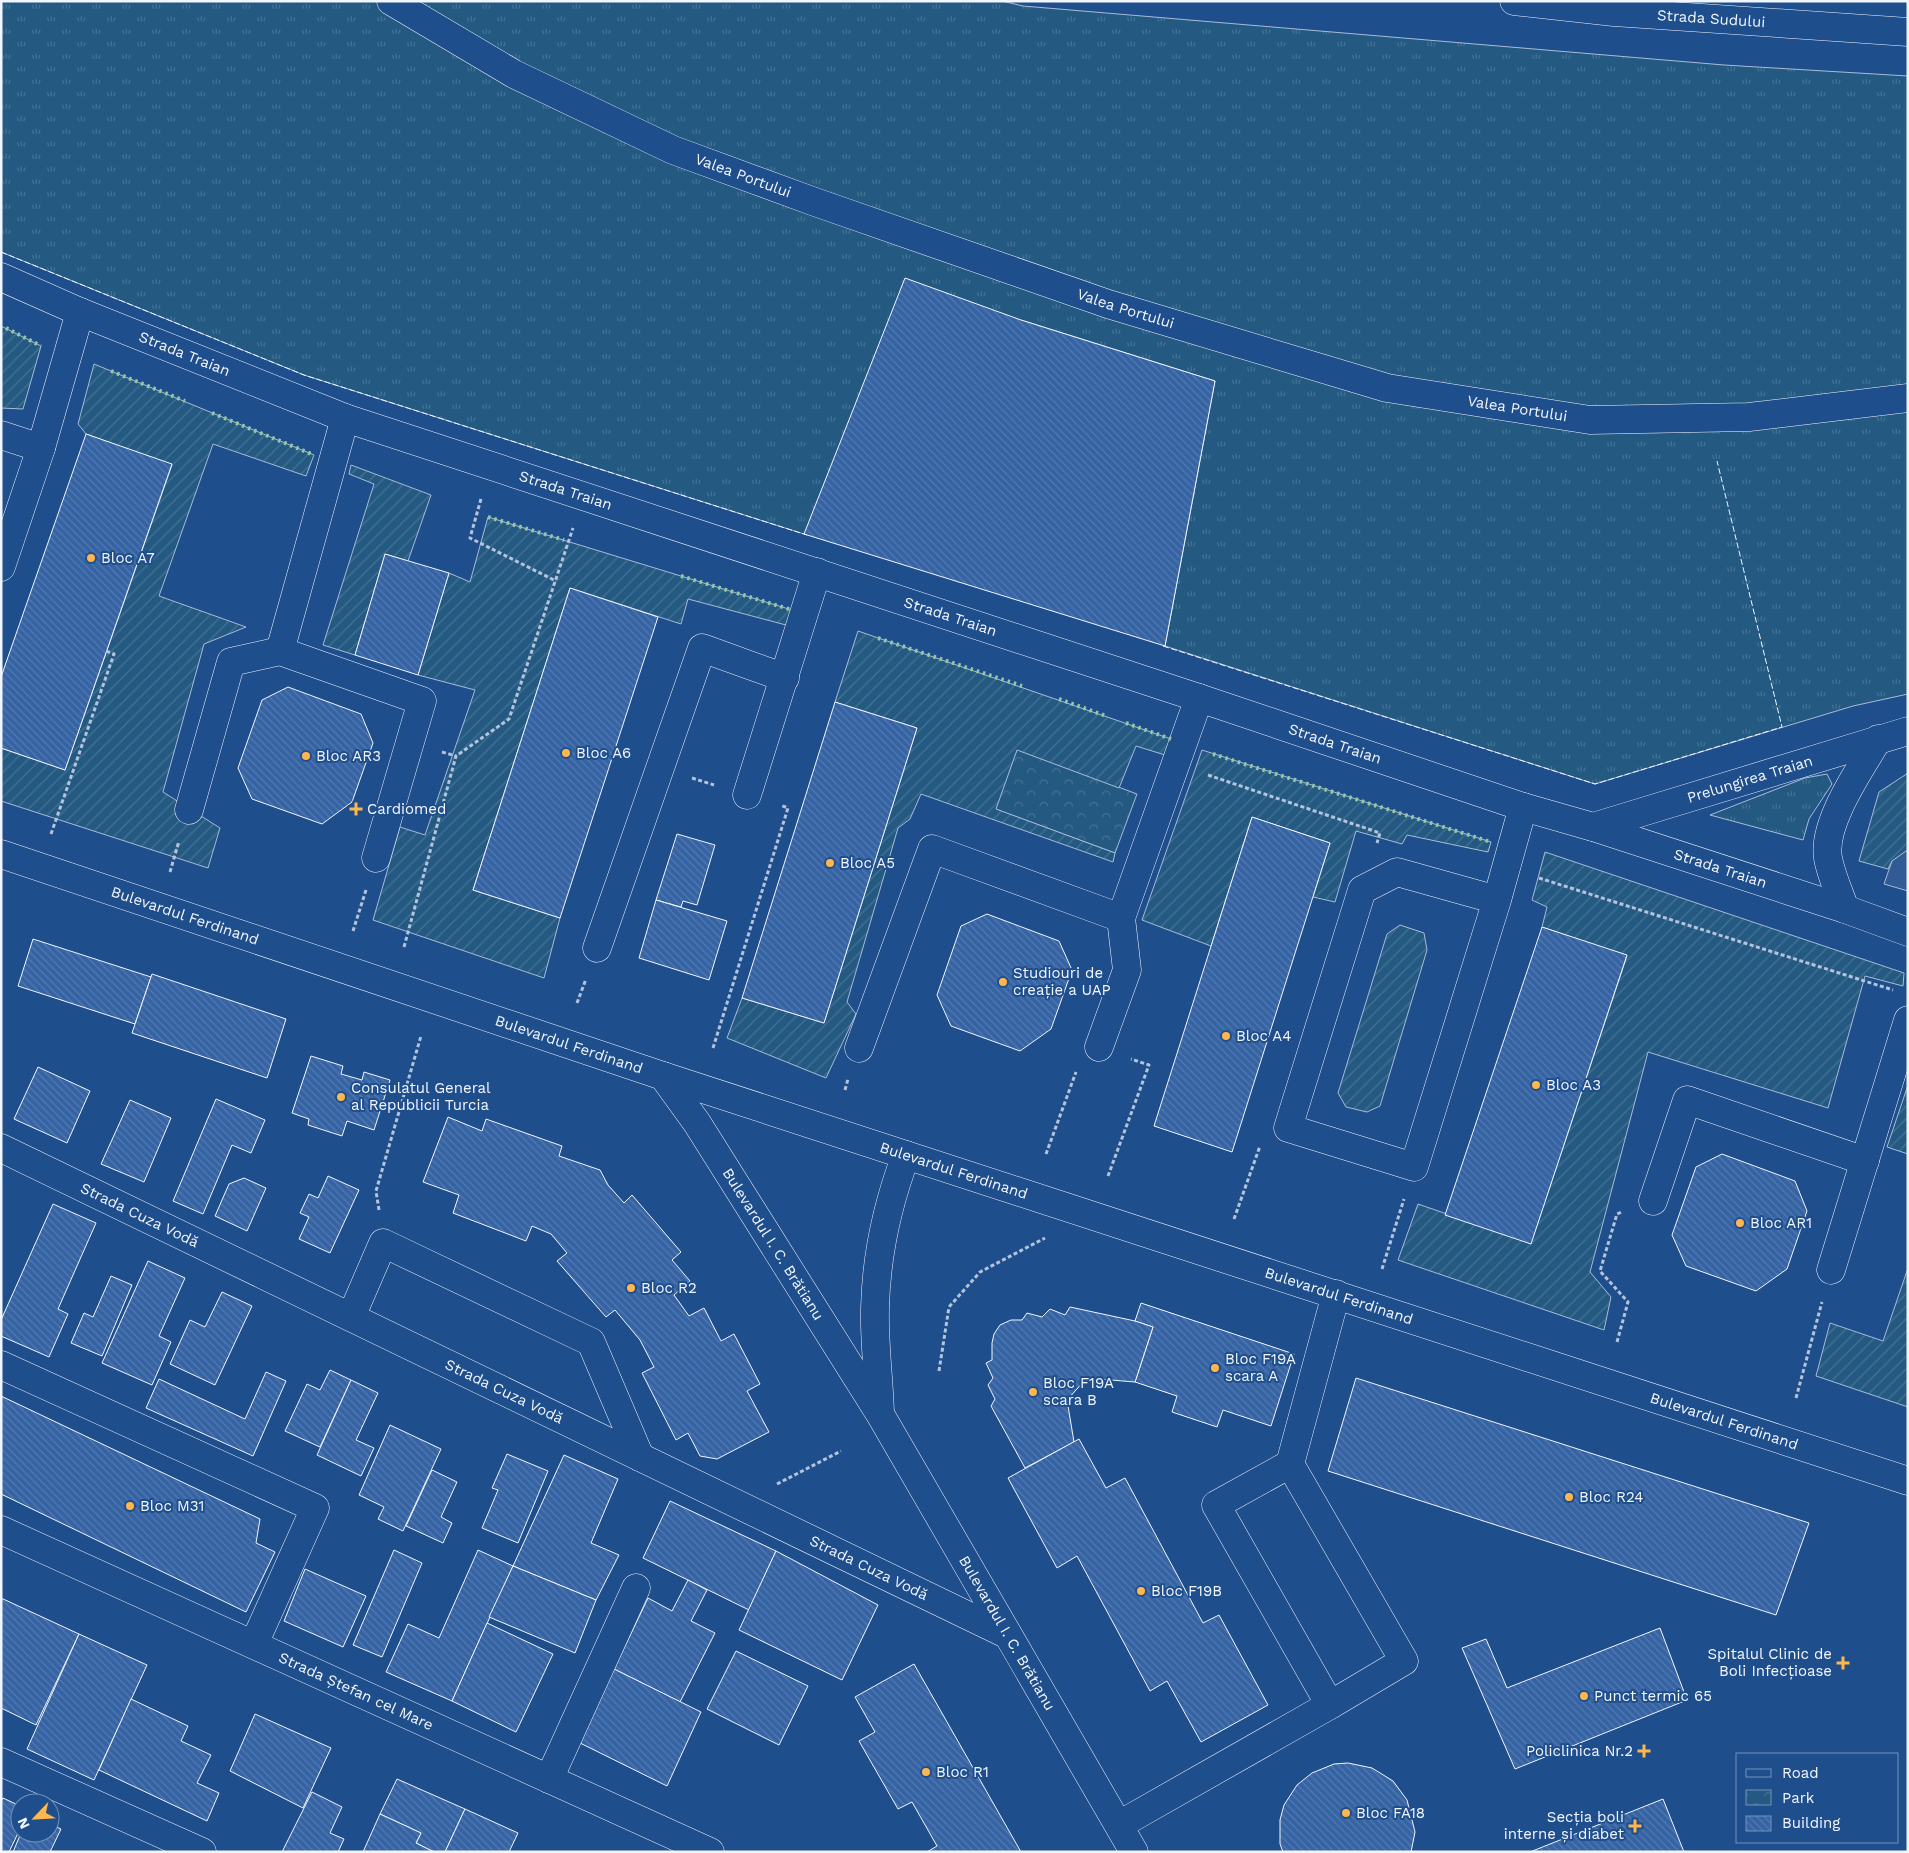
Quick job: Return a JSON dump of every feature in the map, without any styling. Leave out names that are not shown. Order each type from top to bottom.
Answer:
[{"type":"street","name":"Valea Portului","points":[[391,1],[514,74],[673,150],[1108,304],[1387,388],[1590,420],[1749,417],[1908,398]]},
{"type":"street","name":"Strada Sudului","points":[[1514,1],[1614,12],[1908,32]]},
{"type":"street","name":"Strada Traian","points":[[1,277],[80,312],[345,418],[1199,698],[1523,807],[1844,909],[1908,932]]},
{"type":"street","points":[[1,567],[41,448],[80,312]]},
{"type":"street","points":[[280,652],[345,418]]},
{"type":"street","points":[[1,435],[41,448]]},
{"type":"street","points":[[747,795],[817,572]]},
{"type":"street","points":[[597,948],[702,648],[785,678]]},
{"type":"street","points":[[189,810],[230,662],[280,652],[422,701],[376,858]]},
{"type":"street","points":[[1099,1047],[1127,970],[1121,918],[1199,698]]},
{"type":"street","name":"Prelungirea Traian","points":[[1593,828],[1908,731]]},
{"type":"street","points":[[1844,909],[1828,856],[1831,828],[1840,803],[1878,739]]},
{"type":"street","points":[[1497,900],[1397,872],[1362,890],[1288,1128],[1414,1167],[1507,868],[1523,807]]},
{"type":"street","points":[[859,1048],[932,849],[1121,918]]},
{"type":"street","name":"Bulevardul Ferdinand","points":[[1,854],[663,1076],[1908,1481]]},
{"type":"street","points":[[1831,1270],[1908,1020]]},
{"type":"street","name":"Bulevardul I. C. Brătianu","points":[[663,1076],[696,1123],[880,1414],[1134,1852]]},
{"type":"street","points":[[1653,1201],[1687,1100],[1865,1161]]},
{"type":"street","name":"Strada Cuza Vodă","points":[[1,1148],[1008,1634]]},
{"type":"street","name":"Bulevardul I. C. Brătianu","points":[[880,1414],[875,1309],[880,1253],[894,1188],[906,1154]]},
{"type":"street","points":[[352,1317],[383,1243],[591,1342],[640,1457]]},
{"type":"street","points":[[1118,1825],[1404,1661],[1290,1464],[1336,1294]]},
{"type":"street","points":[[1,1365],[315,1508],[254,1644]]},
{"type":"street","points":[[1290,1464],[1216,1505],[1330,1705]]},
{"type":"street","name":"Strada Ștefan cel Mare","points":[[1,1530],[710,1852]]},
{"type":"street","points":[[549,1778],[636,1588]]},
{"type":"street","points":[[1,1762],[202,1852]]},
{"type":"path","points":[[481,497],[470,538],[556,581]]},
{"type":"path","points":[[404,947],[456,756],[509,719],[573,528]]},
{"type":"path","points":[[51,835],[114,654],[106,651]]},
{"type":"path","points":[[1177,764],[1380,833],[1362,890]]},
{"type":"path","points":[[660,768],[788,808],[713,1048]]},
{"type":"path","points":[[353,931],[376,858]]},
{"type":"path","points":[[1507,868],[1898,992]]},
{"type":"path","points":[[383,1243],[376,1191],[421,1036]]},
{"type":"path","points":[[1046,1154],[1087,1043],[1099,1047],[1149,1065],[1108,1176]]},
{"type":"path","points":[[1234,1219],[1259,1147],[1288,1128]]},
{"type":"path","points":[[1382,1269],[1414,1167]]},
{"type":"path","points":[[1617,1342],[1628,1302],[1600,1271],[1617,1214],[1653,1201]]},
{"type":"path","points":[[939,1371],[949,1306],[980,1272],[1046,1238]]},
{"type":"path","points":[[1796,1398],[1831,1270]]},
{"type":"path","points":[[738,1504],[841,1451]]},
{"type":"green space","points":[[1,1],[1002,1],[1023,6],[1724,65],[1908,76],[1908,694],[1853,706],[1595,784],[1165,646],[1215,381],[1021,320],[804,534],[304,375],[1,252]]},
{"type":"green space","points":[[1,326],[41,346],[23,409],[1,408]]},
{"type":"green space","points":[[94,364],[314,455],[306,476],[213,444],[159,596],[246,627],[204,644],[163,792],[220,828],[208,868],[1,801],[1,748],[65,770],[172,465],[86,434],[78,424]]},
{"type":"green space","points":[[351,465],[431,495],[408,561],[385,554],[355,655],[323,645],[374,484],[349,474]]},
{"type":"green space","points":[[488,517],[792,610],[786,625],[688,599],[681,624],[570,588],[473,890],[560,918],[544,978],[373,920],[400,827],[425,835],[475,690],[418,675],[449,573],[470,582]]},
{"type":"green space","points":[[858,631],[1171,739],[1165,755],[1136,746],[1119,788],[1017,750],[996,809],[1115,853],[1113,862],[921,794],[910,819],[898,828],[847,1002],[856,1014],[826,1078],[727,1038],[742,998],[824,1023],[917,728],[835,702]]},
{"type":"green space","points":[[1017,749],[1137,794],[1115,853],[995,809]]},
{"type":"green space","points":[[1202,750],[1491,842],[1488,852],[1407,835],[1402,844],[1356,831],[1335,902],[1313,897],[1330,843],[1252,817],[1211,946],[1142,920]]},
{"type":"green space","points":[[1908,773],[1908,851],[1892,861],[1888,869],[1859,861],[1879,792]]},
{"type":"green space","points":[[1827,774],[1832,784],[1809,819],[1803,840],[1710,815],[1805,778]]},
{"type":"green space","points":[[1545,852],[1904,973],[1903,986],[1865,976],[1828,1108],[1648,1052],[1590,1272],[1611,1297],[1604,1330],[1398,1260],[1418,1204],[1531,1243],[1627,956],[1542,927],[1547,907],[1532,900]]},
{"type":"green space","points":[[1400,925],[1424,933],[1427,950],[1380,1106],[1367,1112],[1346,1107],[1338,1093],[1387,934]]},
{"type":"green space","points":[[1908,1085],[1908,1154],[1887,1147]]},
{"type":"green space","points":[[1908,1268],[1908,1407],[1816,1376],[1830,1323],[1883,1341]]},
{"type":"shaded area","points":[[1908,851],[1908,891],[1884,884],[1892,861]]},
{"type":"building","points":[[905,278],[1021,320],[1215,381],[1165,646],[804,534]]},
{"type":"building","name":"Bloc A7","points":[[86,434],[172,464],[65,770],[1,748],[1,677]]},
{"type":"building","points":[[385,554],[449,573],[418,675],[355,655]]},
{"type":"building","name":"Bloc A6","points":[[570,588],[658,617],[560,918],[473,890]]},
{"type":"building","name":"Bloc AR3","points":[[288,687],[361,714],[373,743],[352,802],[322,824],[252,799],[238,768],[262,700]]},
{"type":"building","name":"Bloc A5","points":[[835,702],[917,728],[824,1023],[742,998]]},
{"type":"building","name":"Bloc A4","points":[[1252,817],[1330,843],[1232,1152],[1154,1126]]},
{"type":"building","points":[[677,834],[715,845],[697,905],[683,901],[681,907],[656,900]]},
{"type":"building","points":[[656,900],[727,921],[709,980],[639,958]]},
{"type":"building","points":[[987,914],[1059,941],[1072,970],[1051,1029],[1020,1051],[951,1026],[937,995],[961,926]]},
{"type":"building","name":"Bloc A3","points":[[1542,927],[1627,955],[1531,1244],[1445,1215]]},
{"type":"building","points":[[33,939],[151,977],[135,1024],[18,986]]},
{"type":"building","points":[[152,974],[286,1019],[267,1078],[132,1033]]},
{"type":"building","name":"Consulatul General al Republicii Turcia","points":[[311,1056],[343,1066],[341,1074],[362,1080],[364,1072],[390,1080],[374,1130],[347,1121],[342,1136],[308,1125],[309,1119],[292,1113]]},
{"type":"building","points":[[38,1067],[90,1091],[67,1143],[14,1119]]},
{"type":"building","points":[[216,1099],[265,1120],[251,1153],[232,1145],[203,1214],[173,1201]]},
{"type":"building","points":[[130,1100],[171,1118],[144,1182],[101,1164]]},
{"type":"building","name":"Bloc R2","points":[[448,1117],[482,1131],[486,1119],[562,1146],[559,1156],[600,1170],[608,1185],[624,1203],[632,1195],[681,1252],[672,1260],[690,1281],[674,1295],[689,1316],[704,1308],[721,1341],[734,1334],[760,1384],[747,1391],[769,1432],[717,1459],[700,1456],[688,1433],[676,1440],[642,1373],[654,1367],[640,1340],[615,1310],[606,1317],[557,1261],[567,1253],[551,1234],[532,1226],[526,1241],[453,1213],[459,1195],[423,1182]]},
{"type":"building","name":"Bloc AR1","points":[[1722,1154],[1795,1181],[1807,1211],[1787,1269],[1756,1291],[1686,1266],[1672,1235],[1696,1167]]},
{"type":"building","points":[[328,1176],[359,1190],[330,1253],[299,1239],[309,1217],[300,1213],[309,1194],[318,1198]]},
{"type":"building","points":[[244,1178],[266,1188],[247,1231],[215,1216],[229,1184]]},
{"type":"building","points":[[53,1204],[96,1223],[58,1309],[68,1314],[49,1357],[1,1336],[1,1320]]},
{"type":"building","points":[[148,1261],[185,1278],[159,1336],[171,1342],[152,1385],[102,1363]]},
{"type":"building","points":[[111,1276],[132,1285],[102,1356],[71,1343],[84,1313],[93,1317]]},
{"type":"building","points":[[222,1292],[252,1306],[215,1385],[170,1364],[190,1320],[205,1327]]},
{"type":"building","name":"Bloc F19A scara A","points":[[1141,1303],[1294,1354],[1271,1426],[1223,1410],[1217,1427],[1172,1412],[1177,1396],[1135,1382],[1153,1327],[1135,1321]]},
{"type":"building","name":"Bloc F19A scara B","points":[[1070,1307],[1135,1321],[1153,1327],[1135,1382],[1087,1378],[1067,1400],[1074,1442],[1025,1468],[991,1406],[995,1399],[988,1385],[993,1378],[986,1363],[992,1360],[994,1334],[1000,1325],[1011,1320],[1022,1320],[1027,1313],[1042,1317],[1050,1309],[1065,1315]]},
{"type":"building","points":[[330,1370],[351,1380],[320,1447],[285,1431],[307,1384],[320,1390]]},
{"type":"building","points":[[266,1372],[286,1381],[253,1456],[146,1408],[159,1379],[245,1419]]},
{"type":"building","name":"Bloc R24","points":[[1356,1378],[1809,1523],[1776,1615],[1328,1471]]},
{"type":"building","points":[[351,1380],[378,1393],[356,1440],[374,1448],[361,1476],[317,1455]]},
{"type":"building","name":"Bloc M31","points":[[1,1396],[260,1519],[256,1543],[275,1552],[246,1612],[1,1494]]},
{"type":"building","points":[[390,1425],[441,1449],[403,1531],[378,1519],[384,1507],[359,1495]]},
{"type":"building","name":"Bloc F19B","points":[[1079,1439],[1106,1488],[1125,1478],[1203,1623],[1219,1615],[1268,1705],[1201,1742],[1167,1681],[1150,1691],[1077,1556],[1057,1568],[1008,1478]]},
{"type":"building","points":[[507,1454],[548,1471],[518,1543],[482,1528],[498,1490],[492,1488]]},
{"type":"building","points":[[564,1455],[618,1479],[591,1543],[619,1555],[596,1600],[513,1566]]},
{"type":"building","points":[[432,1470],[457,1482],[441,1517],[452,1523],[443,1543],[406,1526]]},
{"type":"building","points":[[670,1501],[776,1551],[749,1610],[643,1558]]},
{"type":"building","points":[[394,1550],[422,1563],[382,1657],[353,1645]]},
{"type":"building","points":[[478,1550],[513,1566],[452,1701],[386,1672],[408,1624],[439,1638]]},
{"type":"building","points":[[776,1551],[878,1605],[842,1680],[739,1630]]},
{"type":"building","points":[[513,1566],[596,1600],[575,1653],[489,1617]]},
{"type":"building","points":[[305,1569],[366,1596],[343,1647],[284,1621]]},
{"type":"building","points":[[688,1580],[707,1590],[691,1621],[715,1633],[680,1702],[614,1669],[648,1598],[672,1611]]},
{"type":"building","points":[[1,1598],[79,1634],[36,1725],[1,1708]]},
{"type":"building","points":[[487,1623],[553,1654],[516,1732],[452,1701]]},
{"type":"building","name":"Punct termic 65","points":[[1660,1628],[1687,1700],[1515,1769],[1462,1648],[1486,1639],[1507,1688]]},
{"type":"building","points":[[79,1634],[147,1665],[94,1780],[27,1749]]},
{"type":"building","points":[[736,1651],[808,1686],[779,1745],[707,1709]]},
{"type":"building","name":"Bloc R1","points":[[914,1664],[1021,1852],[927,1852],[937,1846],[912,1802],[898,1809],[859,1741],[875,1732],[855,1697]]},
{"type":"building","points":[[614,1669],[701,1712],[667,1786],[578,1742]]},
{"type":"building","points":[[131,1699],[188,1726],[181,1741],[211,1755],[197,1783],[219,1793],[207,1821],[99,1770]]},
{"type":"building","points":[[255,1714],[331,1748],[303,1808],[230,1771]]},
{"type":"building","name":"Bloc FA18","points":[[1348,1763],[1372,1768],[1393,1781],[1407,1800],[1415,1832],[1411,1852],[1283,1852],[1280,1844],[1280,1820],[1284,1805],[1297,1785],[1312,1773],[1334,1764]]},
{"type":"building","points":[[397,1779],[465,1809],[445,1852],[434,1852],[416,1843],[421,1833],[380,1814]]},
{"type":"building","points":[[312,1792],[342,1807],[330,1833],[344,1839],[338,1852],[282,1852]]},
{"type":"building","points":[[3,1798],[10,1801],[10,1843],[13,1843],[9,1852],[1,1852],[1,1801]]},
{"type":"building","name":"Secția boli interne și diabet","points":[[1663,1799],[1684,1852],[1530,1852]]},
{"type":"building","points":[[465,1809],[518,1833],[509,1852],[445,1852]]},
{"type":"building","points":[[380,1814],[421,1833],[416,1843],[434,1852],[363,1852]]},
{"type":"building","points":[[17,1843],[54,1843],[50,1852],[13,1852]]},
{"type":"hedge","points":[[6,328],[41,346]]},
{"type":"hedge","points":[[111,371],[185,401]]},
{"type":"hedge","points":[[212,413],[314,455]]},
{"type":"hedge","points":[[488,517],[564,540]]},
{"type":"hedge","points":[[681,576],[792,610]]},
{"type":"hedge","points":[[878,638],[1022,686]]},
{"type":"hedge","points":[[1059,699],[1106,716]]},
{"type":"hedge","points":[[1126,723],[1171,739]]},
{"type":"hedge","points":[[1213,754],[1491,842]]},
{"type":"fence","points":[[1,252],[304,375],[807,535]]},
{"type":"fence","points":[[1163,646],[1595,784],[1782,727],[1717,461]]},
{"type":"place","name":"Bloc A7","points":[[91,558]]},
{"type":"place","name":"Bloc A6","points":[[566,753]]},
{"type":"place","name":"Bloc AR3","points":[[306,756]]},
{"type":"place","name":"Cardiomed","points":[[356,809]]},
{"type":"place","name":"Bloc A5","points":[[830,863]]},
{"type":"place","name":"Studiouri de creație a UAP","points":[[1003,982]]},
{"type":"place","name":"Bloc A4","points":[[1226,1036]]},
{"type":"place","name":"Bloc A3","points":[[1536,1085]]},
{"type":"place","name":"Consulatul General al Republicii Turcia","points":[[341,1097]]},
{"type":"place","name":"Bloc AR1","points":[[1740,1223]]},
{"type":"place","name":"Bloc R2","points":[[631,1288]]},
{"type":"place","name":"Bloc F19A scara A","points":[[1215,1368]]},
{"type":"place","name":"Bloc F19A scara B","points":[[1033,1392]]},
{"type":"place","name":"Bloc R24","points":[[1569,1497]]},
{"type":"place","name":"Bloc M31","points":[[130,1506]]},
{"type":"place","name":"Bloc F19B","points":[[1141,1591]]},
{"type":"place","name":"Spitalul Clinic de Boli Infecțioase","points":[[1843,1663]]},
{"type":"place","name":"Punct termic 65","points":[[1584,1696]]},
{"type":"place","name":"Policlinica Nr.2","points":[[1644,1751]]},
{"type":"place","name":"Bloc R1","points":[[926,1772]]},
{"type":"place","name":"Bloc FA18","points":[[1346,1813]]},
{"type":"place","name":"Secția boli interne și diabet","points":[[1635,1826]]}]
